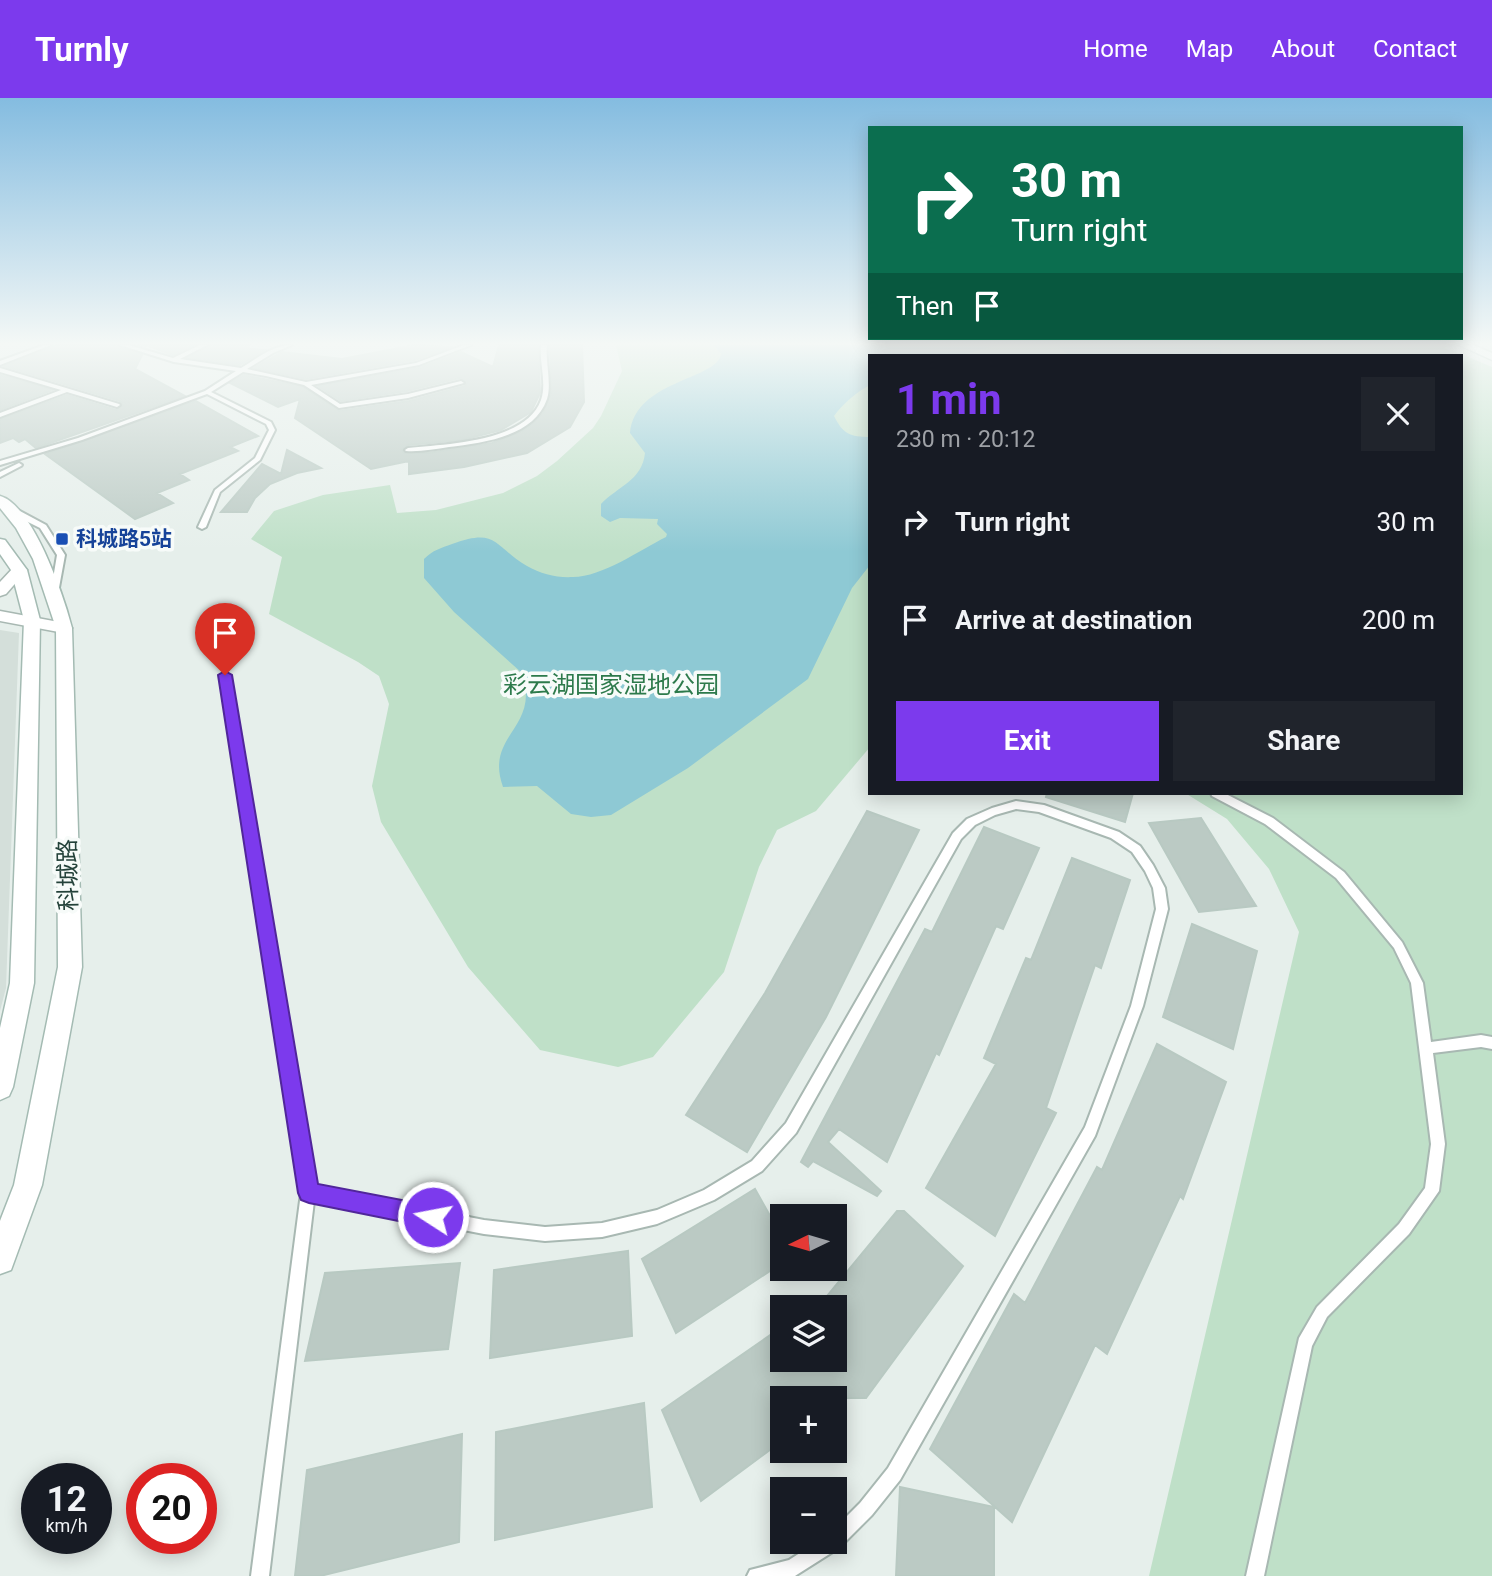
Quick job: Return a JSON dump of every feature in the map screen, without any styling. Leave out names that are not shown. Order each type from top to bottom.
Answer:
[{"type":"main road","name":"科城路","points":[[0,1259],[28,1185],[70,967],[64,628],[55,591],[6,505]]},
{"type":"main road","name":"科城路","points":[[0,543],[19,570],[32,620],[22,983],[0,1087]]},
{"type":"main road","points":[[0,591],[19,570]]},
{"type":"main road","points":[[0,616],[64,628]]},
{"type":"lane","points":[[0,475],[80,439],[148,414]]},
{"type":"lane","points":[[202,527],[217,491],[258,459],[272,430],[270,423],[252,414]]},
{"type":"lane","points":[[408,450],[495,437],[535,414]]},
{"type":"lane","points":[[0,463],[80,439]]},
{"type":"lane","points":[[225,675],[309,1193],[260,1576]]},
{"type":"lane","points":[[1220,795],[1269,821],[1340,875],[1376,915],[1398,945],[1417,984],[1438,1144],[1432,1191],[1404,1229],[1322,1312],[1305,1344],[1255,1576]]},
{"type":"lane","points":[[309,1193],[484,1227],[545,1234],[601,1230],[657,1217],[709,1195],[757,1166],[791,1128],[957,836],[971,822],[1016,805],[1040,808],[1115,835],[1136,849],[1149,867],[1159,888],[1162,909],[1138,1006],[1090,1131],[894,1474],[847,1528]]},
{"type":"lane","points":[[1427,1048],[1481,1041],[1492,1043]]},
{"type":"lane","points":[[756,1576],[792,1568],[814,1554]]},
{"type":"shaded area","points":[[0,630],[19,633],[6,988],[0,1011]]},
{"type":"green space","name":"彩云湖国家湿地公园","points":[[868,414],[868,749],[816,811],[777,830],[759,867],[724,972],[653,1057],[618,1067],[540,1050],[468,967],[381,822],[372,786],[389,704],[379,676],[269,614],[282,557],[251,539],[274,511],[323,495],[390,485],[397,513],[436,510],[503,493],[537,476],[557,461],[593,428],[601,416]]},
{"type":"green space","name":"彩云湖国家湿地公园","points":[[1463,414],[1492,414],[1492,1576],[1149,1576],[1299,932],[1269,869],[1227,819],[1188,795],[1463,795]]},
{"type":"water","points":[[836,414],[834,416],[841,427],[848,433],[868,437],[868,568],[852,588],[808,679],[688,768],[611,815],[591,817],[571,814],[537,786],[503,787],[499,769],[501,755],[524,707],[526,692],[522,673],[454,612],[424,578],[424,559],[434,551],[478,537],[494,541],[532,569],[555,576],[584,576],[621,562],[666,537],[667,534],[657,524],[658,519],[620,518],[610,522],[601,516],[601,504],[634,477],[643,462],[645,453],[630,433],[635,415]]},
{"type":"building","points":[[14,414],[133,414],[36,448],[25,439],[19,442],[13,438],[0,443],[0,419]]},
{"type":"building","points":[[159,414],[219,414],[258,436],[230,447],[238,451],[180,474],[189,480],[157,493],[173,503],[135,519],[45,454]]},
{"type":"building","points":[[296,414],[528,414],[501,430],[462,440],[408,445],[402,450],[404,453],[428,453],[492,443],[520,432],[542,414],[577,414],[570,427],[527,453],[464,467],[409,474],[409,461],[371,469],[295,418]]},
{"type":"building","points":[[287,450],[321,468],[297,473],[270,484],[255,498],[247,512],[221,512],[262,464],[281,474]]},
{"type":"building","points":[[1046,795],[1132,795],[1125,822]]},
{"type":"building","points":[[867,811],[919,830],[826,1017],[747,1152],[686,1115],[765,993]]},
{"type":"building","points":[[1201,818],[1256,906],[1199,912],[1149,823]]},
{"type":"building","points":[[984,827],[1039,848],[1003,929],[996,926],[939,1055],[936,1053],[887,1162],[839,1129],[828,1142],[881,1191],[877,1196],[813,1161],[808,1167],[801,1162],[925,929],[932,932]]},
{"type":"building","points":[[1072,858],[1130,880],[1101,968],[1095,965],[1046,1108],[1056,1113],[995,1236],[926,1188],[996,1064],[984,1058],[1026,958],[1031,960]]},
{"type":"building","points":[[1192,924],[1257,951],[1233,1049],[1163,1017]]},
{"type":"building","points":[[1157,1044],[1226,1082],[1183,1199],[1180,1196],[1107,1354],[1095,1345],[1012,1522],[930,1449],[1014,1294],[1025,1303],[1097,1167],[1102,1170]]},
{"type":"building","points":[[755,1189],[770,1216],[770,1271],[676,1333],[642,1259]]},
{"type":"building","points":[[897,1211],[904,1211],[963,1266],[866,1398],[847,1398],[847,1386],[770,1386],[770,1450],[701,1501],[662,1410],[770,1335],[770,1372],[847,1372],[847,1295],[828,1295],[839,1281],[847,1281],[847,1272]]},
{"type":"building","points":[[628,1251],[632,1336],[490,1358],[494,1270]]},
{"type":"building","points":[[460,1263],[448,1349],[305,1361],[325,1273]]},
{"type":"building","points":[[644,1403],[652,1507],[495,1540],[496,1432]]},
{"type":"building","points":[[462,1434],[459,1542],[320,1576],[295,1576],[307,1470]]},
{"type":"building","points":[[900,1487],[994,1507],[994,1576],[896,1576]]},
{"type":"place","name":"科城路5站","points":[[62,539]]},
{"type":"route","points":[[225,675],[309,1193],[433,1217]]}]
